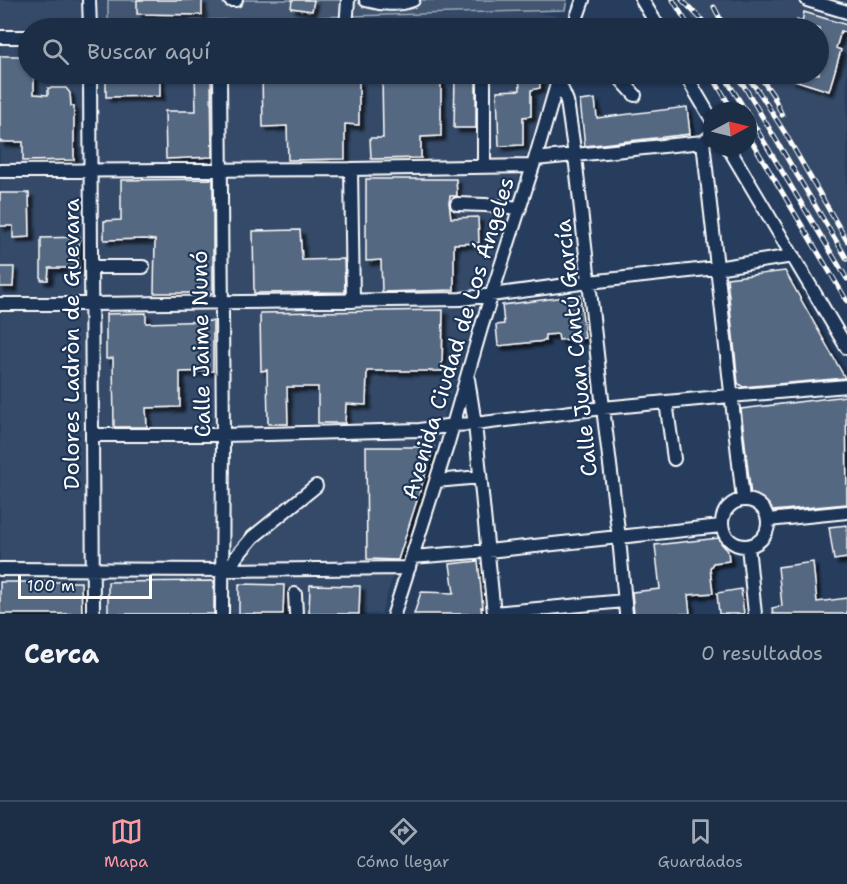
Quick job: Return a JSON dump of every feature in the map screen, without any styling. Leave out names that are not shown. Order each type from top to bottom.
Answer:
[{"type":"street","points":[[89,0],[90,18]]},
{"type":"street","points":[[230,0],[236,0]]},
{"type":"street","points":[[347,18],[348,0]]},
{"type":"street","points":[[366,0],[391,4],[414,0]]},
{"type":"street","points":[[577,18],[583,0]]},
{"type":"street","points":[[642,0],[652,18]]},
{"type":"street","points":[[807,0],[820,2],[847,12]]},
{"type":"street","points":[[0,37],[18,37]]},
{"type":"street","name":"Dolores Ladròn de Guevara","points":[[90,84],[93,614]]},
{"type":"street","name":"Calle Jaime Nunó","points":[[220,84],[226,570],[222,614]]},
{"type":"street","points":[[484,84],[484,166]]},
{"type":"street","name":"Avenida Ciudad de Los Ángeles","points":[[394,614],[557,84]]},
{"type":"street","name":"Calle Juan Cantú García","points":[[561,84],[567,100],[575,156],[625,608]]},
{"type":"street","points":[[625,84],[635,96]]},
{"type":"street","points":[[691,84],[703,105]]},
{"type":"street","points":[[0,171],[484,166],[534,162],[703,140]]},
{"type":"street","points":[[708,156],[716,268],[743,499]]},
{"type":"street","points":[[733,156],[847,348]]},
{"type":"street","points":[[351,169],[353,301]]},
{"type":"street","points":[[457,204],[520,208]]},
{"type":"street","points":[[0,304],[461,299],[716,268],[793,256]]},
{"type":"street","points":[[92,267],[143,267]]},
{"type":"street","points":[[468,375],[494,614],[625,608]]},
{"type":"street","points":[[92,435],[223,435],[420,430],[603,408],[847,386]]},
{"type":"street","points":[[666,402],[674,459]]},
{"type":"street","points":[[436,481],[480,477]]},
{"type":"street","points":[[226,570],[252,537],[316,486]]},
{"type":"street","points":[[743,499],[759,504],[765,510],[768,520],[766,533],[761,540],[748,546],[734,544],[723,533],[721,526],[724,511],[735,501],[743,499]]},
{"type":"street","points":[[768,520],[847,512]]},
{"type":"street","points":[[0,569],[226,570],[410,563],[488,551],[721,526]]},
{"type":"street","points":[[748,546],[755,614]]},
{"type":"street","points":[[295,594],[296,614]]},
{"type":"shaded area","points":[[0,0],[108,0],[108,18],[18,18],[18,84],[549,84],[381,614],[0,614]]},
{"type":"shaded area","points":[[108,0],[567,0],[565,10],[284,18],[108,18]]},
{"type":"shaded area","points":[[681,0],[847,0],[847,275],[757,125],[757,102],[743,102],[732,84],[829,84],[829,18],[693,18]]},
{"type":"shaded area","points":[[535,12],[569,18],[302,18]]},
{"type":"building","points":[[137,0],[202,0],[202,15],[137,14]]},
{"type":"building","points":[[292,0],[314,0],[312,11],[291,8]]},
{"type":"building","points":[[804,12],[824,18],[803,18]]},
{"type":"building","points":[[829,20],[847,25],[847,33],[841,31],[836,48],[841,50],[829,91],[807,84],[829,84]]},
{"type":"building","points":[[0,56],[18,56],[18,84],[34,84],[34,94],[48,95],[48,88],[66,88],[70,93],[71,106],[74,106],[74,160],[23,161],[23,142],[0,142]]},
{"type":"building","points":[[106,84],[160,84],[160,96],[106,97]]},
{"type":"building","points":[[195,84],[211,84],[212,157],[166,159],[165,111],[196,111]]},
{"type":"building","points":[[262,84],[359,84],[359,125],[345,124],[345,159],[288,160],[287,126],[263,127]]},
{"type":"building","points":[[382,84],[441,84],[441,136],[421,137],[421,158],[371,159],[370,138],[383,138]]},
{"type":"building","points":[[455,84],[476,84],[476,128],[454,128]]},
{"type":"building","points":[[520,84],[540,84],[540,88],[531,90],[531,116],[523,117],[523,145],[499,146],[497,91],[520,90]]},
{"type":"building","points":[[595,99],[597,118],[687,107],[690,134],[585,146],[580,101]]},
{"type":"building","points":[[213,179],[213,293],[154,293],[155,240],[104,240],[104,221],[121,220],[121,180]]},
{"type":"building","points":[[366,179],[456,179],[457,196],[450,196],[449,203],[451,218],[478,217],[479,243],[454,244],[454,290],[382,292],[381,260],[366,261]]},
{"type":"building","points":[[0,193],[29,193],[30,237],[13,238],[13,226],[0,226]]},
{"type":"building","points":[[300,230],[302,260],[344,259],[345,292],[254,293],[253,231]]},
{"type":"building","points":[[80,237],[79,268],[49,268],[48,280],[41,280],[41,238]]},
{"type":"building","points":[[0,267],[14,267],[13,287],[0,287]]},
{"type":"building","points":[[785,271],[845,378],[743,387],[738,383],[727,278]]},
{"type":"building","points":[[580,295],[585,338],[559,340],[558,334],[545,335],[545,341],[498,346],[496,325],[504,324],[502,305]]},
{"type":"building","points":[[443,310],[442,371],[367,371],[366,405],[346,404],[345,423],[318,423],[318,387],[287,387],[288,424],[268,424],[267,370],[261,371],[260,313]]},
{"type":"building","points":[[146,313],[146,323],[213,321],[213,371],[180,372],[180,407],[146,408],[147,427],[114,427],[113,358],[106,359],[106,314]]},
{"type":"building","points":[[846,396],[847,504],[772,511],[766,504],[751,496],[741,409]]},
{"type":"building","points":[[366,447],[434,447],[398,560],[367,559]]},
{"type":"building","points":[[847,525],[847,558],[834,560],[829,527]]},
{"type":"building","points":[[719,538],[728,551],[729,561],[713,563],[710,568],[713,593],[688,595],[690,614],[634,614],[632,592],[660,589],[655,545]]},
{"type":"building","points":[[478,561],[482,614],[414,614],[421,592],[454,593],[450,564]]},
{"type":"building","points":[[813,562],[817,602],[847,598],[847,614],[773,614],[772,608],[782,606],[778,567]]},
{"type":"building","points":[[214,581],[214,614],[108,614],[108,582]]},
{"type":"building","points":[[0,582],[81,582],[82,614],[0,614]]},
{"type":"building","points":[[239,584],[284,585],[283,614],[239,614]]},
{"type":"building","points":[[310,585],[360,586],[359,614],[309,614]]},
{"type":"building","points":[[741,589],[744,614],[719,614],[717,593]]},
{"type":"railway","points":[[673,0],[684,18]]},
{"type":"railway","points":[[682,0],[700,18]]},
{"type":"railway","points":[[714,7],[720,18]]},
{"type":"railway","points":[[717,84],[728,102]]},
{"type":"railway","points":[[729,84],[740,102]]},
{"type":"railway","points":[[742,84],[847,259]]},
{"type":"railway","points":[[753,84],[785,133],[847,241]]},
{"type":"railway","points":[[765,84],[782,115]]},
{"type":"railway","points":[[757,130],[847,279]]},
{"type":"railway","points":[[757,150],[847,301]]}]
